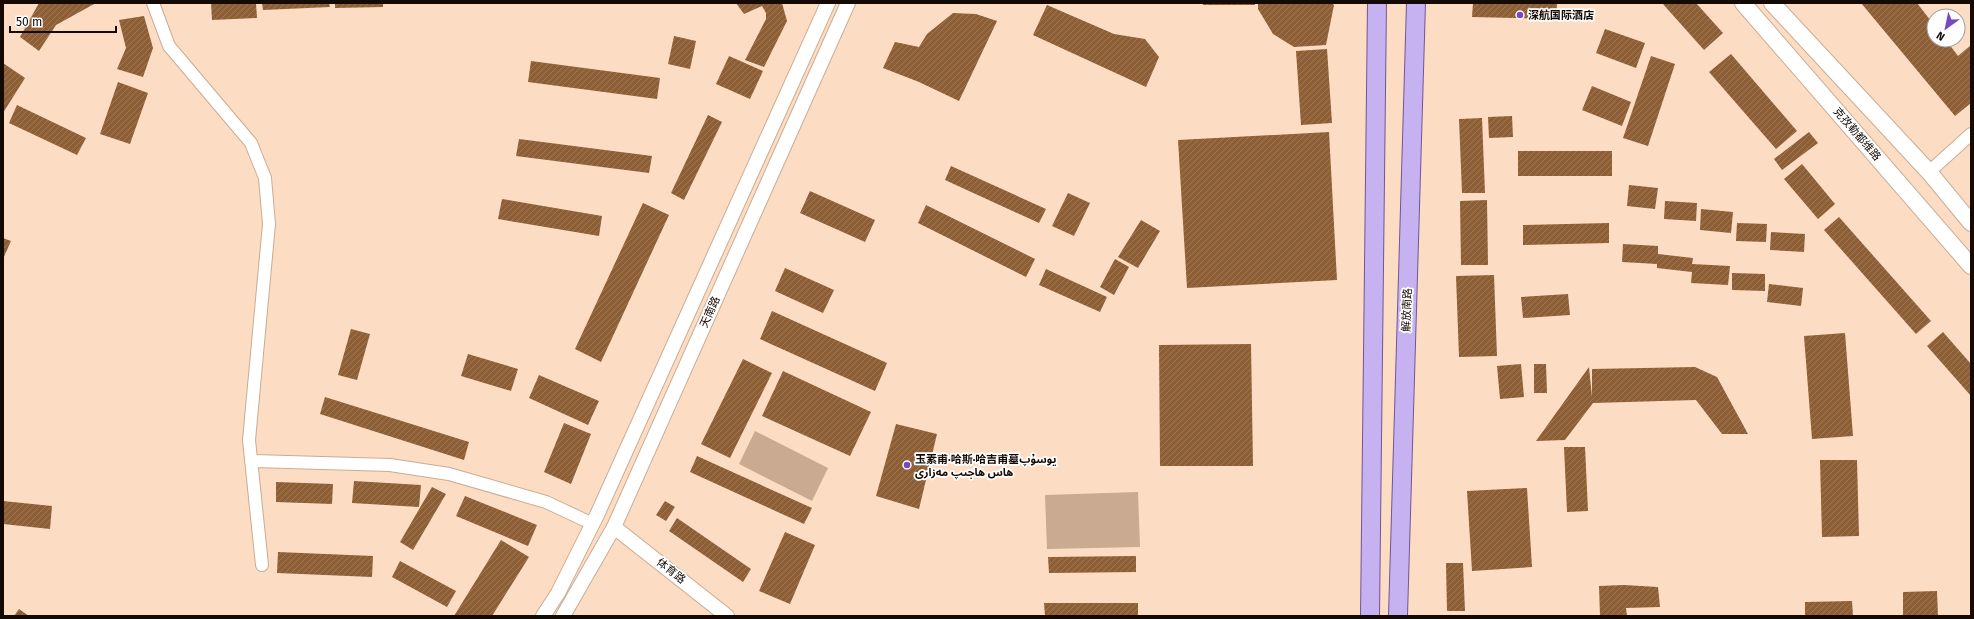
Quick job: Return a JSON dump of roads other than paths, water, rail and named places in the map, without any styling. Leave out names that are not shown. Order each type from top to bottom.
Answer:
[{"type":"main road","points":[[1370,616],[1377,3]]},
{"type":"main road","name":"解放南路","points":[[1398,616],[1416,3]]},
{"type":"main road","name":"克孜勒都维路","points":[[1743,3],[1971,266]]},
{"type":"main road","points":[[1772,3],[1929,172],[1971,223]]},
{"type":"street","points":[[153,3],[169,46],[251,143],[265,178],[269,224],[249,440],[262,565]]},
{"type":"street","name":"天南路","points":[[543,616],[558,593],[593,524],[828,3]]},
{"type":"street","name":"天南路","points":[[563,616],[614,527],[848,3]]},
{"type":"street","points":[[1929,172],[1971,134]]},
{"type":"street","points":[[251,461],[390,465],[449,474],[546,502],[593,524]]},
{"type":"street","name":"体育路","points":[[614,527],[727,616]]},
{"type":"place","name":"深航国际酒店","points":[[1520,15]]},
{"type":"place","name":"玉素甫·哈斯·哈吉甫墓يوسۇپ ھاس ھاجىپ مەزارى","points":[[907,465]]}]
